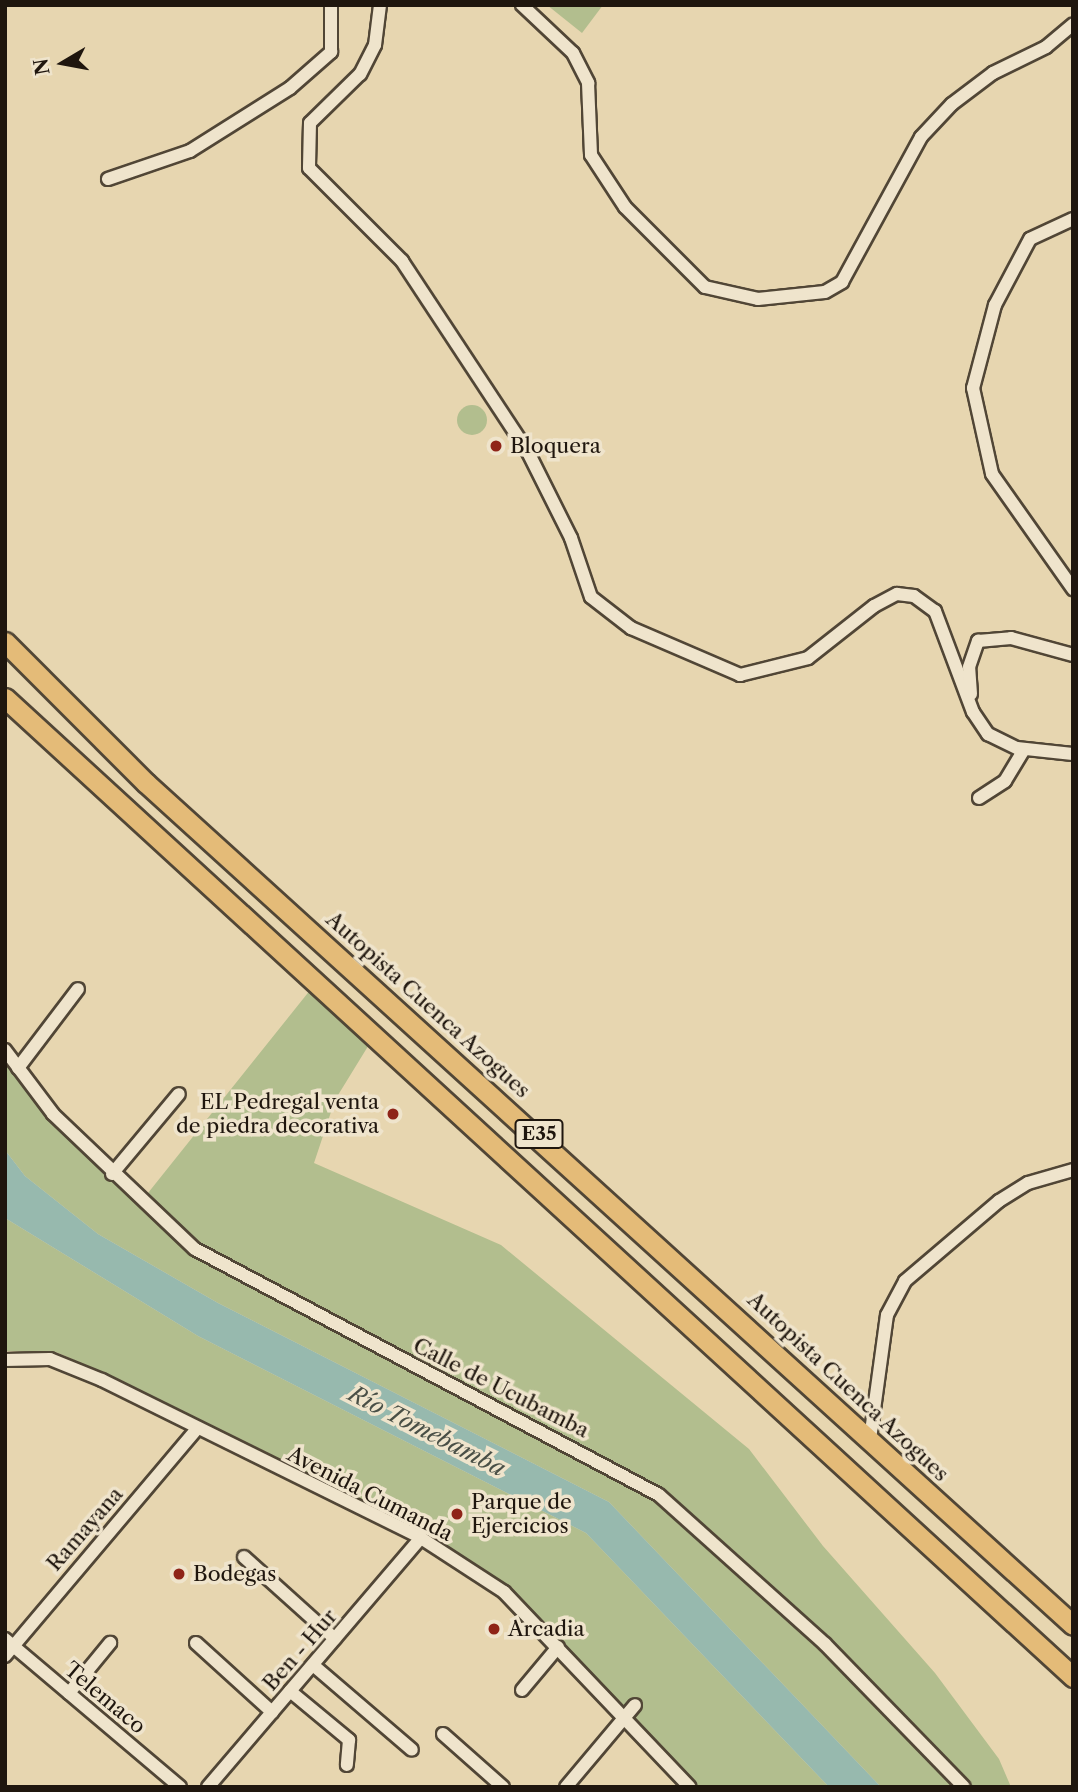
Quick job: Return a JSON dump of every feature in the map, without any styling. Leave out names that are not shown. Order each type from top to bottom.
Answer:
[{"type":"highway","name":"Autopista Cuenca Azogues","points":[[5,642],[146,783],[1073,1625]]},
{"type":"highway","name":"E35","points":[[5,698],[1073,1677]]},
{"type":"street","points":[[108,178],[190,150],[301,80],[331,52],[331,5]]},
{"type":"street","points":[[380,5],[375,45],[360,74],[310,122],[309,168],[402,261],[528,452],[571,538],[591,597],[631,628],[740,675],[808,657],[874,606],[897,594],[914,596],[935,611],[973,712],[988,734],[1024,749],[1073,754]]},
{"type":"street","points":[[522,5],[573,53],[588,83],[591,155],[625,208],[705,287],[758,299],[825,292],[842,282],[921,137],[962,96],[1046,47],[1073,24]]},
{"type":"street","points":[[1073,219],[1030,239],[1016,262],[976,359],[973,388],[992,474],[1073,589]]},
{"type":"street","points":[[973,712],[969,667],[978,641],[1012,638],[1073,655]]},
{"type":"street","points":[[979,798],[1005,781],[1024,749]]},
{"type":"street","points":[[18,1068],[78,989]]},
{"type":"street","name":"Calle de Ucubamba","points":[[5,1050],[112,1174],[195,1249],[659,1495],[825,1644],[964,1787]]},
{"type":"street","points":[[112,1174],[179,1094]]},
{"type":"street","points":[[870,1439],[887,1315],[905,1282],[999,1201],[1028,1183],[1073,1170]]},
{"type":"street","name":"Avenida Cumanda","points":[[5,1360],[50,1359],[421,1538],[504,1592],[690,1787]]},
{"type":"street","name":"Ramayana","points":[[8,1647],[196,1430]]},
{"type":"street","name":"Ben - Hur","points":[[208,1787],[421,1538]]},
{"type":"street","points":[[244,1557],[335,1639]]},
{"type":"street","points":[[69,1693],[110,1643]]},
{"type":"street","points":[[196,1643],[272,1712]]},
{"type":"street","name":"Telemaco","points":[[8,1647],[69,1693],[180,1787]]},
{"type":"street","points":[[522,1690],[558,1647]]},
{"type":"street","points":[[313,1665],[412,1750]]},
{"type":"street","points":[[290,1691],[349,1740],[347,1765]]},
{"type":"street","points":[[566,1787],[635,1705]]},
{"type":"street","points":[[443,1734],[503,1787]]},
{"type":"green space","points":[[547,5],[603,5],[582,33]]},
{"type":"green space","points":[[472,405],[483,409],[487,420],[483,431],[472,435],[461,431],[457,420],[461,409]]},
{"type":"green space","points":[[311,989],[370,1043],[335,1100],[314,1163],[501,1245],[749,1449],[823,1546],[935,1673],[999,1759],[1011,1787],[881,1787],[609,1502],[218,1303],[98,1234],[25,1176],[5,1150],[5,1050],[53,1114],[140,1203]]},
{"type":"green space","points":[[5,1218],[198,1336],[586,1533],[829,1787],[690,1787],[504,1592],[421,1538],[122,1381],[56,1352],[5,1351]]},
{"type":"water","name":"Río Tomebamba","points":[[5,1150],[25,1176],[98,1234],[218,1303],[609,1502],[881,1787],[829,1787],[586,1533],[198,1336],[5,1218]]},
{"type":"place","name":"Bloquera","points":[[496,446]]},
{"type":"place","name":"EL Pedregal venta de piedra decorativa","points":[[393,1114]]},
{"type":"place","name":"Parque de Ejercicios","points":[[457,1514]]},
{"type":"place","name":"Bodegas","points":[[179,1574]]},
{"type":"place","name":"Arcadia","points":[[494,1629]]}]
